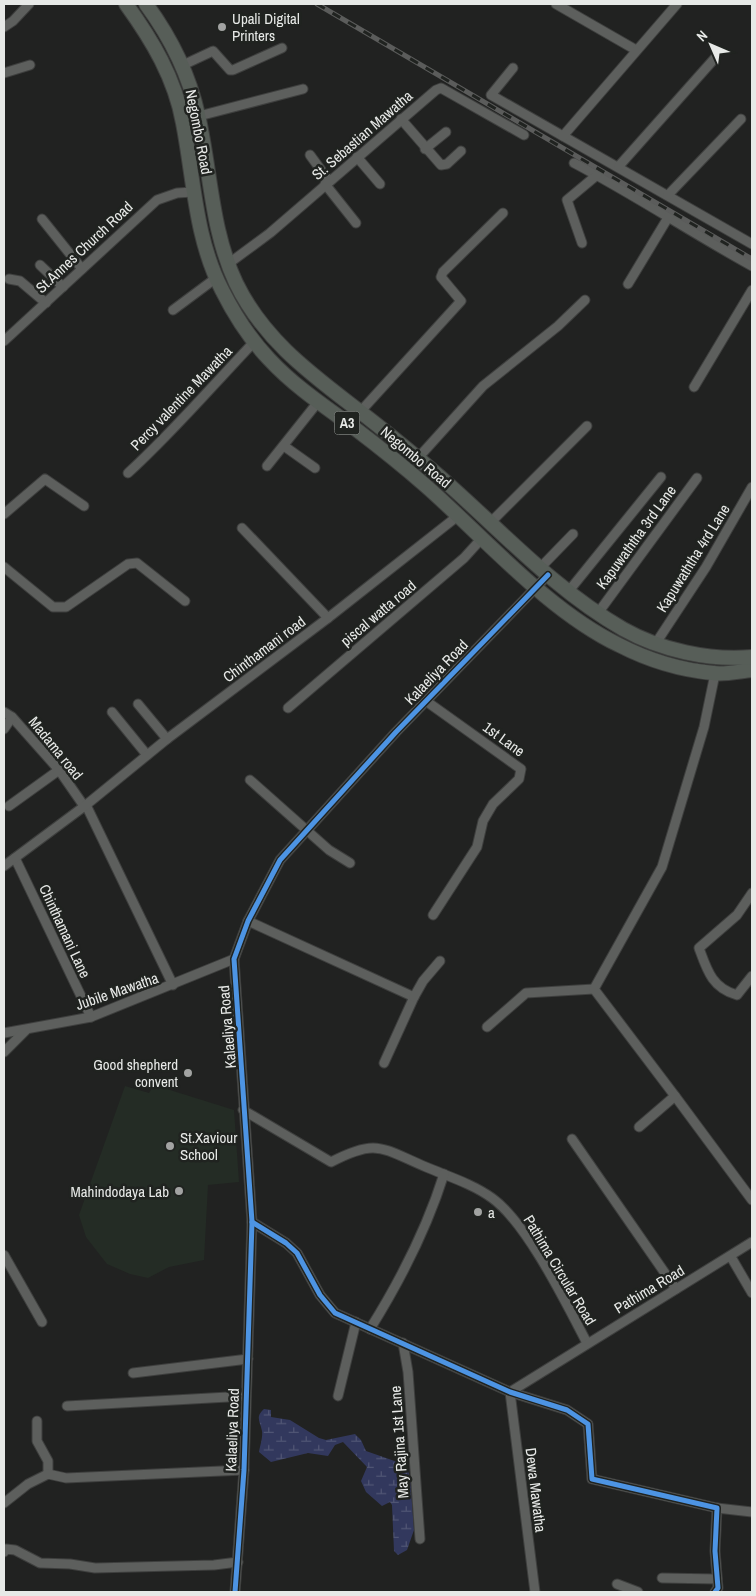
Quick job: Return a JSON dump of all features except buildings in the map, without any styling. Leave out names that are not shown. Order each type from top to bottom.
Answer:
[{"type":"highway","name":"Negombo Road","points":[[126,4],[149,36],[176,92],[183,121],[193,192],[203,239],[216,278],[231,307],[254,342],[283,374],[369,439],[459,515],[536,587],[576,620],[619,645],[647,658],[715,674],[752,670]]},
{"type":"highway","name":"Negombo Road","points":[[146,4],[161,24],[183,65],[199,116],[213,208],[228,264],[248,303],[278,345],[328,389],[418,458],[568,592],[598,613],[626,630],[656,643],[702,655],[735,659],[752,657]]},
{"type":"street","points":[[4,27],[13,21],[29,4]]},
{"type":"street","points":[[556,4],[636,50]]},
{"type":"street","points":[[564,136],[677,4]]},
{"type":"street","points":[[183,65],[213,51],[230,70],[233,70],[282,48]]},
{"type":"street","points":[[619,166],[715,58]]},
{"type":"street","points":[[4,73],[30,65]]},
{"type":"street","points":[[514,68],[492,94],[752,244]]},
{"type":"street","name":"St. Sebastian Mawatha","points":[[228,264],[270,233],[401,119],[441,88],[524,135]]},
{"type":"street","points":[[199,116],[303,89]]},
{"type":"street","points":[[401,119],[440,166],[447,164],[461,152]]},
{"type":"street","points":[[668,195],[741,119]]},
{"type":"street","points":[[425,149],[446,132]]},
{"type":"street","points":[[310,155],[327,183],[356,223]]},
{"type":"street","points":[[357,157],[380,184]]},
{"type":"street","points":[[574,163],[669,216],[699,237],[752,266]]},
{"type":"street","points":[[582,243],[567,200],[597,175]]},
{"type":"street","name":"St.Annes Church Road","points":[[4,341],[157,200],[176,193],[193,192]]},
{"type":"street","points":[[360,412],[461,301],[441,277],[503,213]]},
{"type":"street","points":[[628,284],[669,216]]},
{"type":"street","points":[[42,219],[82,269]]},
{"type":"street","points":[[40,265],[63,287]]},
{"type":"street","points":[[173,310],[216,278]]},
{"type":"street","points":[[9,279],[20,281],[46,302]]},
{"type":"street","points":[[694,387],[752,290]]},
{"type":"street","points":[[418,458],[483,386],[558,326],[584,300]]},
{"type":"street","name":"Percy valentine Mawatha","points":[[128,473],[168,436],[222,374],[254,342]]},
{"type":"street","points":[[267,466],[318,402]]},
{"type":"street","points":[[491,522],[586,426]]},
{"type":"street","points":[[284,446],[315,468]]},
{"type":"street","points":[[568,592],[661,477]]},
{"type":"street","name":"Kapuwaththa 3rd Lane","points":[[598,613],[697,478]]},
{"type":"street","points":[[4,514],[45,479],[84,506]]},
{"type":"street","name":"Kapuwaththa 4rd Lane","points":[[656,643],[706,567],[752,486]]},
{"type":"street","name":"Chinthamani road","points":[[4,866],[85,805],[167,739],[328,618],[459,515]]},
{"type":"street","points":[[242,528],[328,618]]},
{"type":"street","name":"Kalaeliya Road","points":[[235,1592],[244,1470],[252,1222],[243,1110],[244,1080],[234,959],[248,921],[280,860],[426,701],[536,587],[544,571],[573,534]]},
{"type":"street","name":"piscal watta road","points":[[288,708],[464,558],[483,537]]},
{"type":"street","points":[[4,567],[53,607],[66,607],[128,564],[137,563],[185,601]]},
{"type":"street","points":[[594,989],[662,868],[704,727],[715,674]]},
{"type":"street","name":"1st Lane","points":[[426,701],[521,769],[519,779],[493,804],[483,820],[477,848],[433,915]]},
{"type":"street","points":[[138,704],[167,739]]},
{"type":"street","name":"Madama road","points":[[4,712],[12,717],[59,770],[85,805],[173,985]]},
{"type":"street","points":[[112,712],[147,755]]},
{"type":"street","points":[[4,729],[12,717]]},
{"type":"street","points":[[9,806],[59,770]]},
{"type":"street","points":[[250,780],[329,850],[350,863]]},
{"type":"street","name":"Chinthamani Lane","points":[[15,858],[91,1017]]},
{"type":"street","points":[[752,893],[736,915],[699,948],[708,972],[723,991],[737,995],[752,976]]},
{"type":"street","points":[[248,921],[414,997]]},
{"type":"street","name":"Jubile Mawatha","points":[[4,1033],[91,1017],[234,959]]},
{"type":"street","points":[[384,1063],[414,997],[440,961]]},
{"type":"street","points":[[487,1027],[526,993],[594,989]]},
{"type":"street","points":[[594,989],[752,1200]]},
{"type":"street","points":[[4,1052],[26,1030]]},
{"type":"street","points":[[638,1127],[675,1096]]},
{"type":"street","name":"Pathima Circular Road","points":[[243,1110],[331,1162],[357,1149],[379,1147],[444,1174],[491,1197],[513,1217],[561,1293],[587,1343]]},
{"type":"street","points":[[572,1139],[676,1289]]},
{"type":"street","points":[[370,1329],[387,1302],[435,1201],[444,1174]]},
{"type":"street","points":[[252,1222],[286,1242],[297,1253],[320,1295],[336,1313],[510,1392],[566,1410],[588,1424],[592,1479],[717,1508],[752,1512]]},
{"type":"street","name":"Pathima Road","points":[[510,1392],[587,1343],[731,1257],[752,1242]]},
{"type":"street","points":[[4,1255],[42,1322]]},
{"type":"street","points":[[731,1257],[752,1293]]},
{"type":"street","points":[[338,1396],[356,1322]]},
{"type":"street","name":"May Rajina 1st Lane","points":[[403,1343],[408,1372],[420,1539]]},
{"type":"street","points":[[133,1372],[248,1359]]},
{"type":"street","name":"Dewa Mawatha","points":[[510,1392],[535,1592]]},
{"type":"street","points":[[67,1406],[246,1396]]},
{"type":"street","points":[[37,1421],[37,1441],[48,1461],[48,1474]]},
{"type":"street","points":[[4,1503],[28,1484],[48,1474],[66,1478],[244,1470]]},
{"type":"street","points":[[715,1592],[718,1588],[715,1552],[717,1508]]},
{"type":"street","points":[[4,1552],[6,1549],[15,1550],[40,1563],[70,1564],[95,1568],[214,1565],[238,1562]]},
{"type":"street","points":[[662,1578],[717,1579]]},
{"type":"street","points":[[617,1584],[638,1592]]},
{"type":"shaded area","name":"St.Xaviour School","points":[[154,1085],[234,1110],[239,1182],[208,1185],[204,1260],[169,1267],[148,1278],[130,1274],[107,1264],[86,1237],[79,1215],[125,1086],[149,1093]]},
{"type":"green space","points":[[264,1409],[271,1410],[271,1417],[290,1420],[319,1438],[326,1440],[355,1434],[361,1440],[366,1451],[406,1465],[410,1477],[414,1530],[407,1550],[398,1555],[394,1551],[392,1505],[390,1502],[382,1506],[366,1492],[361,1481],[367,1467],[343,1442],[335,1445],[328,1456],[308,1453],[271,1462],[259,1452],[262,1433],[259,1417]]},
{"type":"railway","points":[[317,4],[752,259]]},
{"type":"cycle path","points":[[235,1592],[244,1470],[252,1222],[234,959],[248,921],[280,860],[396,732],[548,575]]},
{"type":"cycle path","points":[[252,1222],[286,1243],[297,1253],[320,1295],[335,1313],[510,1392],[567,1410],[588,1424],[592,1479],[717,1508],[715,1551],[718,1588],[715,1592]]},
{"type":"place","name":"Upali Digital Printers","points":[[222,27]]},
{"type":"place","name":"Good shepherd convent","points":[[188,1073]]},
{"type":"place","name":"St.Xaviour School","points":[[170,1146]]},
{"type":"place","name":"Mahindodaya Lab","points":[[179,1191]]},
{"type":"place","name":"a","points":[[478,1212]]}]
